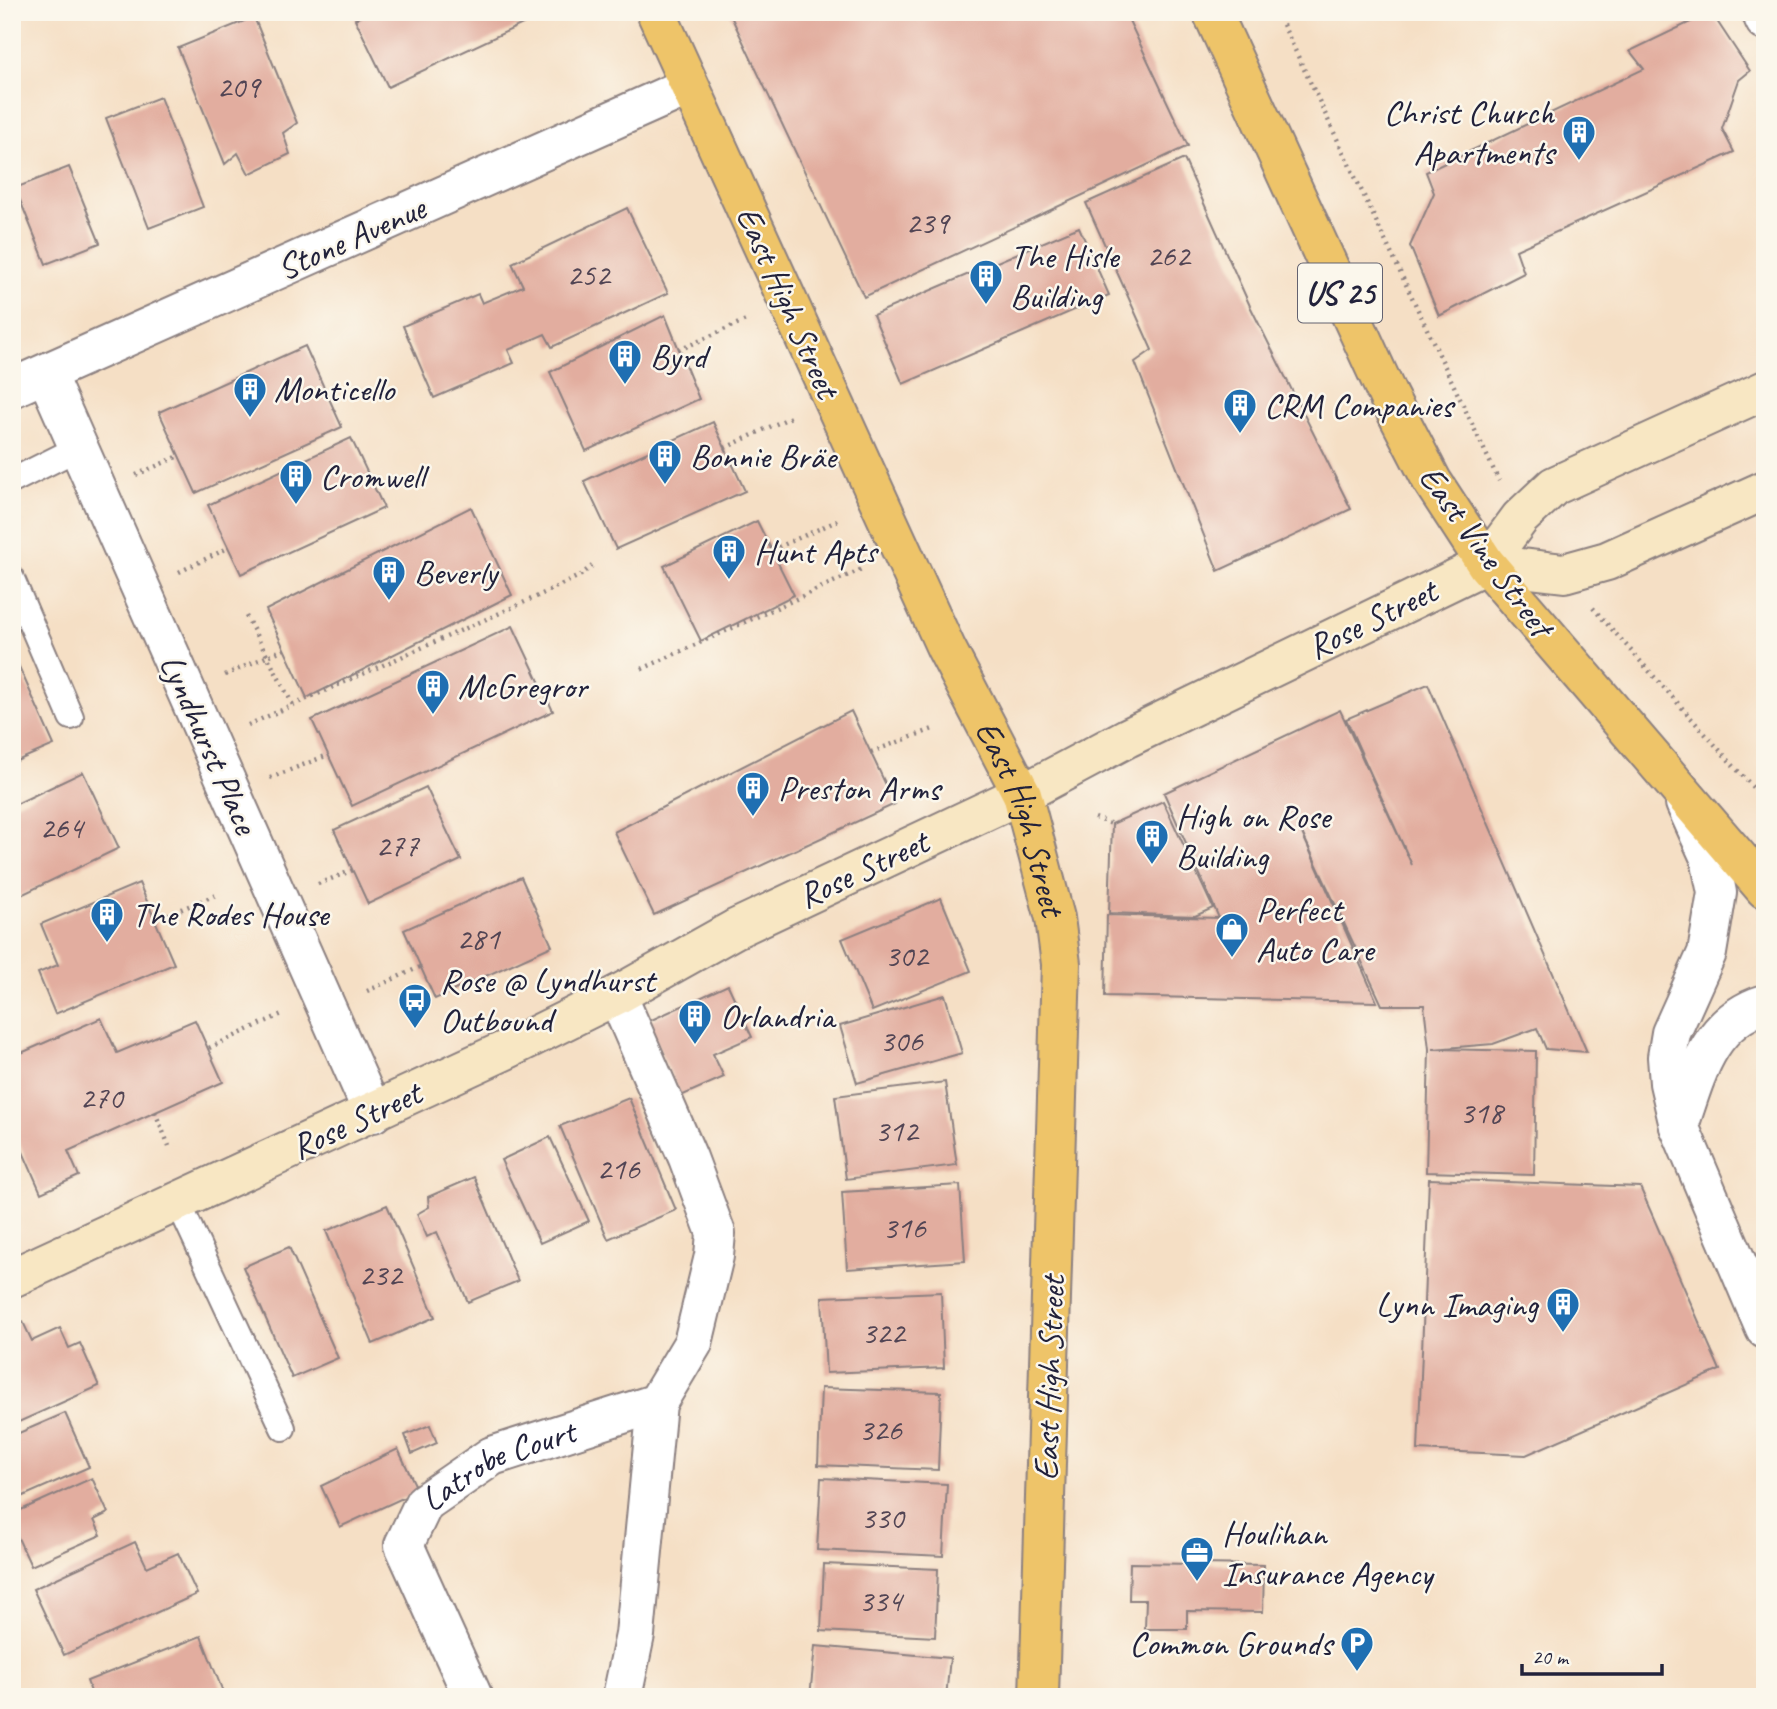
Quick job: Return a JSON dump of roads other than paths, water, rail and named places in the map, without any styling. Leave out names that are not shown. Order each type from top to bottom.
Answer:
[{"type":"main road","name":"East High Street","points":[[656,12],[946,648],[1022,794],[1055,918],[1061,964],[1039,1697]]},
{"type":"main road","name":"East Vine Street","points":[[1212,12],[1388,396],[1428,475],[1486,564],[1556,650],[1765,889]]},
{"type":"main road","name":"Rose Street","points":[[12,1278],[373,1113],[617,995],[735,929],[1022,794],[1127,738],[1486,564],[1520,518],[1554,486],[1765,390]]},
{"type":"main road","points":[[1486,564],[1564,573],[1607,561],[1765,490]]},
{"type":"street","points":[[1761,12],[1765,21]]},
{"type":"street","name":"Stone Avenue","points":[[29,381],[689,86]]},
{"type":"street","name":"Lyndhurst Place","points":[[29,381],[78,448],[373,1113]]},
{"type":"street","points":[[1676,785],[1710,858],[1717,893],[1707,953],[1671,1033],[1669,1083],[1679,1126],[1765,1329]]},
{"type":"street","points":[[617,995],[688,1158],[716,1233],[715,1256],[693,1343],[657,1403],[635,1634],[622,1697]]},
{"type":"street","points":[[1679,1126],[1711,1043],[1728,1022],[1748,1009],[1765,1004]]},
{"type":"street","name":"Latrobe Court","points":[[473,1697],[404,1545],[424,1503],[492,1456],[657,1403]]},
{"type":"lane","points":[[12,481],[78,448]]},
{"type":"lane","points":[[12,579],[71,718]]},
{"type":"lane","points":[[178,1202],[283,1429]]},
{"type":"place","name":"Christ Church Apartments","points":[[1579,162]]},
{"type":"place","name":"The Hisle Building","points":[[986,306]]},
{"type":"place","name":"Byrd","points":[[625,386]]},
{"type":"place","name":"Monticello","points":[[250,419]]},
{"type":"place","name":"CRM Companies","points":[[1240,435]]},
{"type":"place","name":"Bonnie Bräe","points":[[665,486]]},
{"type":"place","name":"Cromwell","points":[[296,506]]},
{"type":"place","name":"Hunt Apts","points":[[729,581]]},
{"type":"place","name":"Beverly","points":[[389,602]]},
{"type":"place","name":"McGregror","points":[[433,716]]},
{"type":"place","name":"Preston Arms","points":[[753,818]]},
{"type":"place","name":"High on Rose Building","points":[[1152,866]]},
{"type":"place","name":"The Rodes House","points":[[107,944]]},
{"type":"place","name":"Perfect Auto Care","points":[[1232,959]]},
{"type":"place","name":"Rose @ Lyndhurst Outbound","points":[[415,1030]]},
{"type":"place","name":"Orlandria","points":[[695,1046]]},
{"type":"place","name":"Lynn Imaging","points":[[1563,1334]]},
{"type":"place","name":"Houlihan Insurance Agency","points":[[1197,1583]]},
{"type":"place","name":"Common Grounds","points":[[1357,1673]]}]
